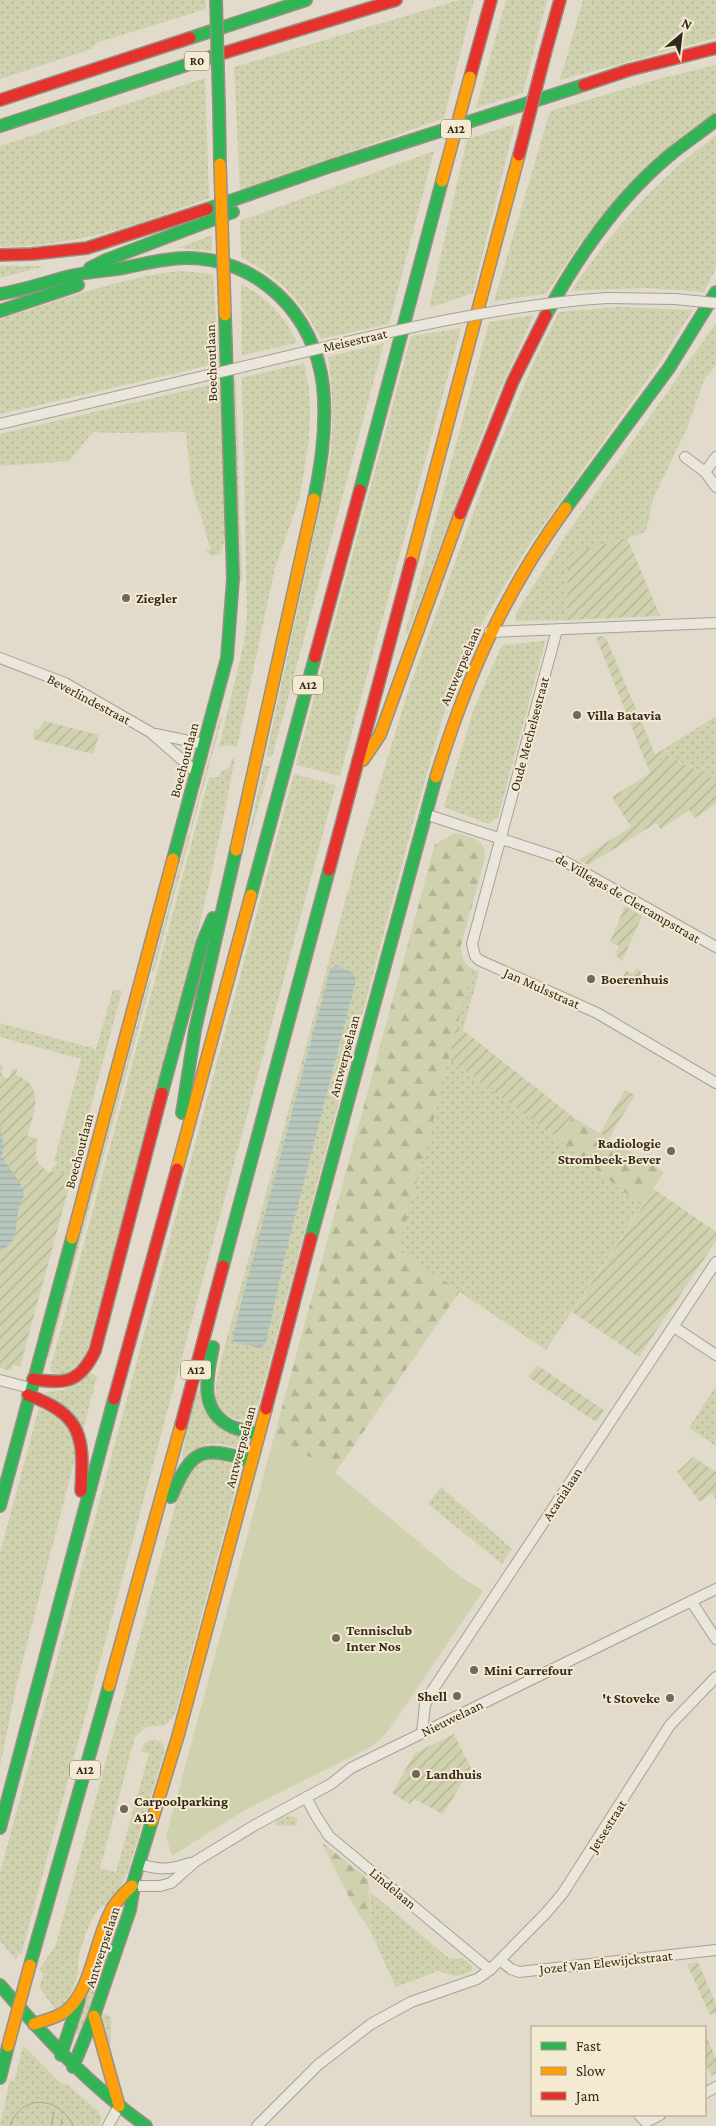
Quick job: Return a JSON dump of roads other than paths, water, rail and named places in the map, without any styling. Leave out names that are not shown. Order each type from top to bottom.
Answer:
[{"type":"main road","name":"Boechoutlaan","points":[[0,1506],[227,658],[232,611],[216,0]]},
{"type":"main road","name":"R0","points":[[0,100],[306,0]]},
{"type":"main road","name":"R0","points":[[0,126],[258,41],[396,0]]},
{"type":"main road","name":"A12","points":[[0,1828],[491,0]]},
{"type":"main road","name":"A12","points":[[0,2078],[30,1965],[141,1575],[560,0]]},
{"type":"main road","points":[[0,255],[32,254],[87,248],[146,230],[331,166],[629,70],[716,48]]},
{"type":"main road","points":[[356,771],[380,736],[493,427],[520,363],[553,299],[576,262],[620,207],[653,171],[716,120]]},
{"type":"main road","points":[[74,276],[106,260],[333,175],[372,154]]},
{"type":"main road","points":[[0,294],[74,276],[167,258],[190,257],[226,263],[261,279],[292,307],[304,324],[312,342],[320,372],[325,406],[319,467],[272,695],[191,1050],[172,1188]]},
{"type":"main road","points":[[0,311],[49,296],[118,269]]},
{"type":"main road","name":"Antwerpselaan","points":[[73,2067],[94,2016],[130,1910],[132,1886],[178,1736],[425,814],[458,706],[490,632],[513,589],[541,545],[669,366],[716,292]]},
{"type":"main road","points":[[31,1387],[70,1381],[86,1369],[93,1356],[185,1003],[203,941],[229,884]]},
{"type":"main road","points":[[250,1164],[206,1390],[214,1414],[221,1421],[228,1425],[259,1434]]},
{"type":"main road","points":[[31,1387],[64,1411],[72,1420],[80,1438],[83,1469],[78,1533]]},
{"type":"main road","points":[[141,1575],[176,1484],[192,1459],[210,1450],[252,1461]]},
{"type":"main road","name":"Antwerpselaan","points":[[61,2055],[104,1926],[121,1895],[132,1886]]},
{"type":"main road","points":[[0,1985],[73,2067],[146,2126]]},
{"type":"main road","name":"Antwerpselaan","points":[[34,2024],[66,2010],[83,1985]]},
{"type":"main road","points":[[94,2016],[119,2106]]},
{"type":"street","name":"Meisestraat","points":[[0,424],[445,320],[533,305],[608,298],[675,299],[716,303]]},
{"type":"street","points":[[685,457],[705,472],[716,487]]},
{"type":"street","points":[[705,472],[716,457]]},
{"type":"street","points":[[490,632],[716,623]]},
{"type":"street","name":"Oude Mechelsestraat","points":[[500,837],[557,630]]},
{"type":"street","name":"Beverlindestraat","points":[[0,658],[65,683],[150,732],[196,772]]},
{"type":"street","name":"Beverlindestraat","points":[[150,732],[204,744]]},
{"type":"street","name":"de Villegas de Clercampstraat","points":[[425,814],[557,857],[716,947]]},
{"type":"street","name":"Jan Mulsstraat","points":[[500,837],[472,944],[475,956],[485,963],[597,1013],[716,1083]]},
{"type":"street","name":"Acacialaan","points":[[422,1732],[425,1705],[432,1691],[716,1262]]},
{"type":"street","points":[[674,1326],[716,1355]]},
{"type":"street","points":[[0,1380],[31,1387]]},
{"type":"street","name":"Nieuwelaan","points":[[132,1886],[167,1884],[196,1861],[255,1824],[331,1784],[351,1768],[716,1588]]},
{"type":"street","points":[[691,1601],[716,1639]]},
{"type":"street","name":"Jetsestraat","points":[[490,1970],[563,1893],[670,1725],[716,1677]]},
{"type":"street","name":"Lindelaan","points":[[306,1797],[329,1836],[490,1970]]},
{"type":"street","name":"Nieuwelaan","points":[[139,1864],[158,1869],[171,1869],[196,1861]]},
{"type":"street","name":"Jozef Van Elewijckstraat","points":[[500,1960],[511,1969],[520,1972],[716,1950]]},
{"type":"street","points":[[256,2126],[328,2057],[370,2024],[411,2002],[477,1979],[490,1970]]},
{"type":"street","points":[[108,2126],[119,2106]]},
{"type":"street","points":[[640,2116],[646,2122],[658,2116]]},
{"type":"tram line","points":[[10,2126],[15,2115],[23,2108],[41,2102],[59,2109],[67,2116],[73,2126]]},
{"type":"tram line","points":[[51,2126],[54,2112]]},
{"type":"tram line","points":[[61,2126],[62,2119]]},
{"type":"place","name":"Ziegler","points":[[126,598]]},
{"type":"place","name":"Villa Batavia","points":[[577,715]]},
{"type":"place","name":"Boerenhuis","points":[[591,979]]},
{"type":"place","name":"Radiologie Strombeek-Bever","points":[[671,1151]]},
{"type":"place","name":"Tennisclub Inter Nos","points":[[336,1638]]},
{"type":"place","name":"Mini Carrefour","points":[[474,1670]]},
{"type":"place","name":"Shell","points":[[457,1696]]},
{"type":"place","name":"'t Stoveke","points":[[670,1698]]},
{"type":"place","name":"Landhuis","points":[[416,1774]]},
{"type":"place","name":"Carpoolparking A12","points":[[124,1809]]}]
